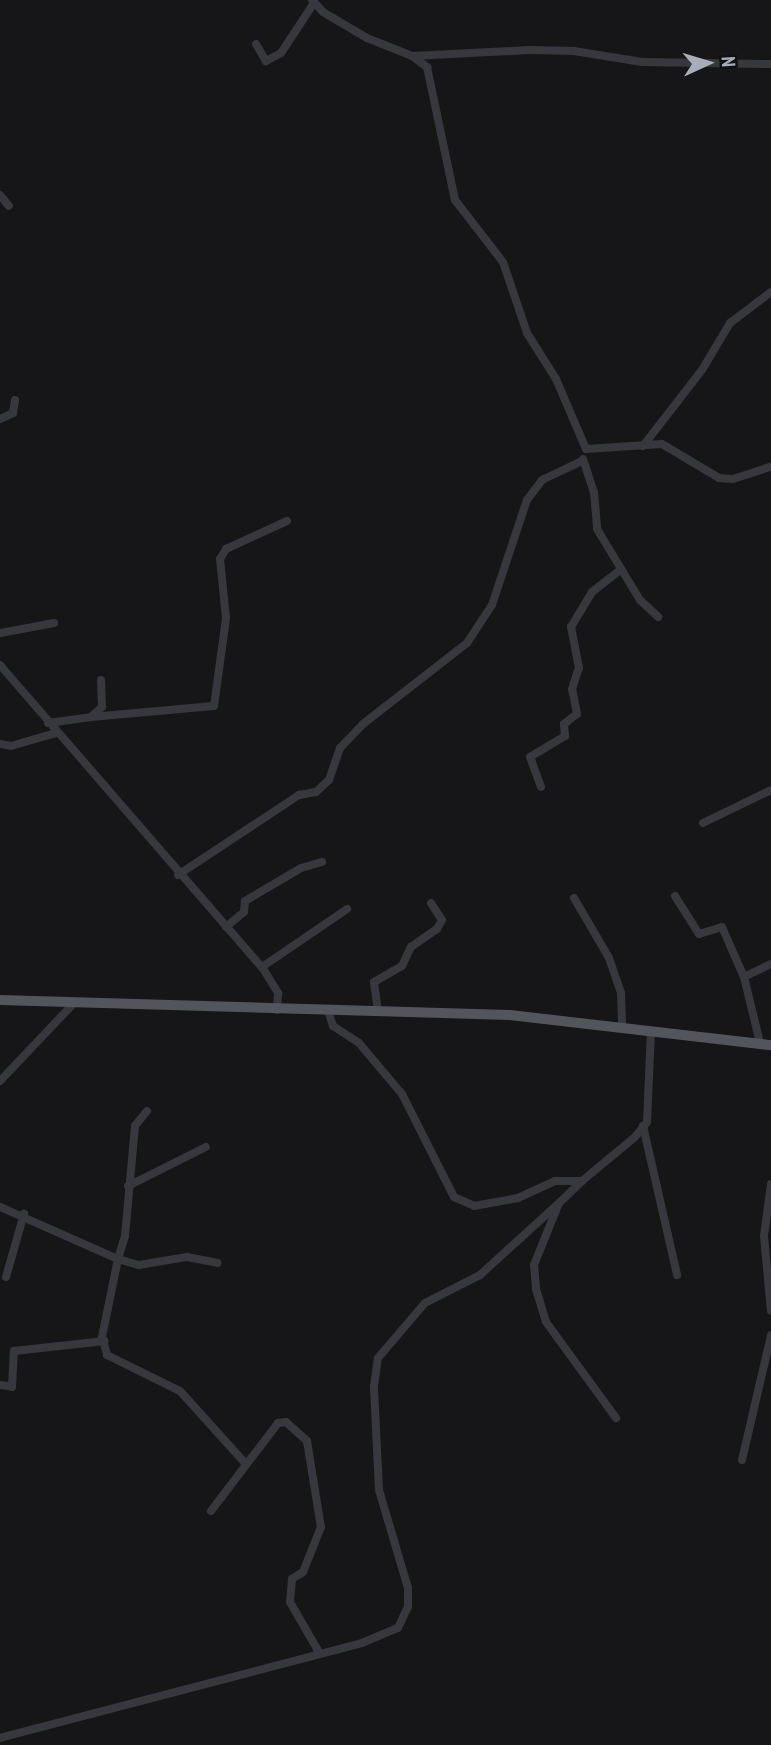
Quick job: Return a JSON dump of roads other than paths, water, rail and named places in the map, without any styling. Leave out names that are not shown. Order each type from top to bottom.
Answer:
[{"type":"main road","points":[[0,1000],[510,1015],[766,1044]]},
{"type":"street","points":[[256,44],[266,61],[281,53],[313,1],[367,38],[412,56],[427,67],[455,200],[503,262],[527,333],[556,379],[586,449],[582,461],[594,492],[597,529],[620,570],[658,617]]},
{"type":"street","points":[[412,56],[529,50],[574,51],[642,62],[771,64]]},
{"type":"street","points":[[0,195],[9,206]]},
{"type":"street","points":[[643,446],[702,370],[730,323],[771,292]]},
{"type":"street","points":[[0,419],[13,413],[15,400]]},
{"type":"street","points":[[586,449],[662,444],[719,478],[733,479],[771,467]]},
{"type":"street","points":[[178,875],[299,795],[316,792],[329,780],[341,748],[363,724],[467,643],[492,605],[527,500],[542,480],[582,461]]},
{"type":"street","points":[[47,723],[214,706],[226,618],[220,559],[226,549],[287,522]]},
{"type":"street","points":[[541,787],[530,757],[565,736],[564,724],[577,713],[572,690],[579,668],[571,627],[592,593],[620,570]]},
{"type":"street","points":[[0,633],[54,623]]},
{"type":"street","points":[[0,665],[178,875],[262,967],[278,993],[277,1010]]},
{"type":"street","points":[[91,717],[102,707],[101,680]]},
{"type":"street","points":[[0,744],[11,746],[56,733]]},
{"type":"street","points":[[703,823],[771,790]]},
{"type":"street","points":[[226,927],[244,912],[245,901],[301,868],[322,862]]},
{"type":"street","points":[[675,896],[699,934],[722,927],[744,977],[766,1044]]},
{"type":"street","points":[[575,898],[610,958],[621,993],[622,1028]]},
{"type":"street","points":[[378,1011],[374,982],[402,967],[411,947],[437,929],[442,920],[431,903]]},
{"type":"street","points":[[262,967],[347,909]]},
{"type":"street","points":[[744,977],[771,964]]},
{"type":"street","points":[[0,1081],[74,1003]]},
{"type":"street","points":[[328,1010],[333,1026],[359,1043],[402,1094],[454,1197],[474,1206],[518,1198],[555,1181],[582,1181]]},
{"type":"street","points":[[651,1031],[643,1126],[677,1275]]},
{"type":"street","points":[[146,1111],[135,1126],[125,1236],[118,1259],[104,1341],[107,1355],[180,1391],[246,1464]]},
{"type":"street","points":[[0,1738],[382,1637],[398,1628],[408,1608],[399,1552],[379,1490],[374,1386],[377,1358],[425,1303],[480,1275],[643,1126]]},
{"type":"street","points":[[128,1186],[206,1147]]},
{"type":"street","points":[[771,1184],[764,1236],[771,1311]]},
{"type":"street","points":[[559,1203],[534,1265],[536,1289],[546,1322],[616,1418]]},
{"type":"street","points":[[0,1208],[24,1214],[118,1259],[139,1265],[187,1257],[217,1263]]},
{"type":"street","points":[[6,1277],[24,1214]]},
{"type":"street","points":[[742,1461],[771,1335]]},
{"type":"street","points":[[0,1385],[12,1387],[14,1351],[104,1341]]},
{"type":"street","points":[[211,1511],[278,1423],[286,1422],[307,1441],[321,1527],[303,1572],[292,1579],[290,1602],[320,1654]]}]
